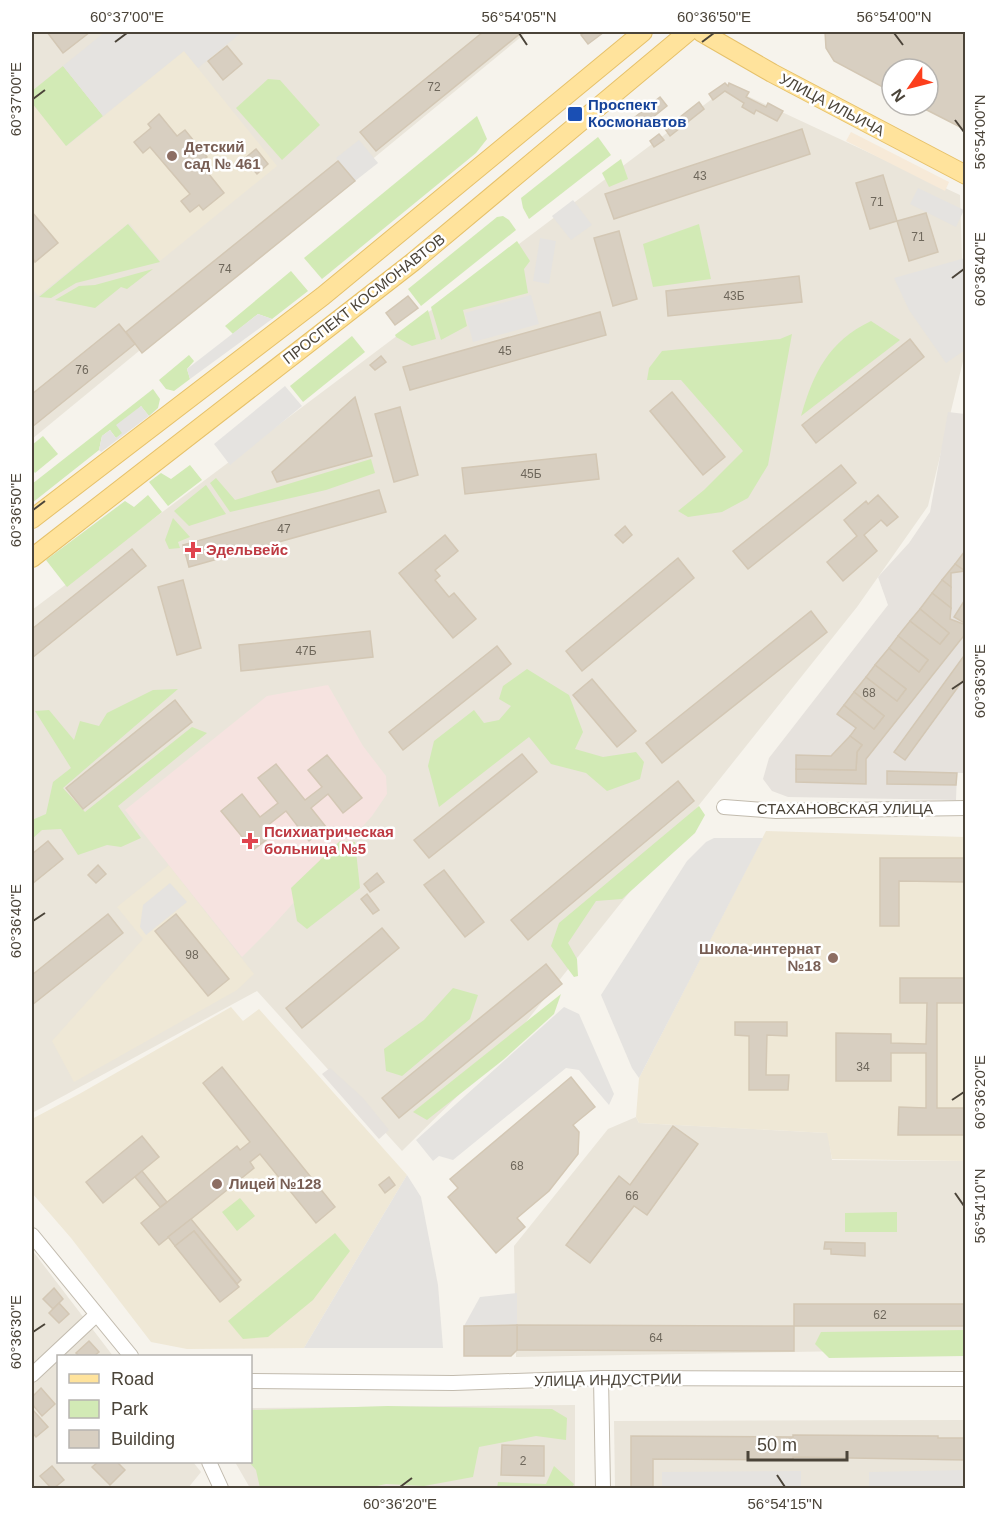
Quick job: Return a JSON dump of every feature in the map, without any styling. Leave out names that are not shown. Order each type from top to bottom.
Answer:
[{"type":"main road","name":"ПРОСПЕКТ КОСМОНАВТОВ","points":[[32,519],[323,297],[643,32]]},
{"type":"main road","name":"ПРОСПЕКТ КОСМОНАВТОВ","points":[[32,558],[413,262],[688,32]]},
{"type":"main road","name":"УЛИЦА ИЛЬИЧА","points":[[701,32],[772,73],[966,175]]},
{"type":"street","name":"СТАХАНОВСКАЯ УЛИЦА","points":[[724,807],[776,811],[966,808]]},
{"type":"street","points":[[32,1235],[130,1355]]},
{"type":"street","points":[[32,1375],[96,1315]]},
{"type":"street","points":[[601,1378],[603,1488]]},
{"type":"street","name":"УЛИЦА ИНДУСТРИИ","points":[[252,1381],[453,1383],[601,1378],[966,1379]]},
{"type":"street","points":[[210,1463],[221,1488]]},
{"type":"shaded area","points":[[32,32],[527,32],[32,439]]},
{"type":"shaded area","points":[[105,32],[242,32],[198,68],[184,51],[103,116],[63,66]]},
{"type":"shaded area","name":"Детский сад № 461","points":[[184,51],[277,166],[160,261],[129,223],[38,296],[32,288],[32,103],[67,146]]},
{"type":"shaded area","points":[[728,87],[960,195],[965,353],[928,506],[857,607],[502,1052],[402,1151],[257,991],[32,1113],[32,610]]},
{"type":"shaded area","points":[[851,132],[949,182],[945,191],[846,141]]},
{"type":"shaded area","points":[[359,140],[378,163],[355,181],[336,158]]},
{"type":"shaded area","points":[[918,188],[964,210],[956,227],[910,204]]},
{"type":"shaded area","points":[[573,200],[592,225],[571,240],[552,216]]},
{"type":"shaded area","points":[[540,238],[556,241],[549,284],[533,281]]},
{"type":"shaded area","points":[[965,258],[965,350],[946,363],[909,310],[894,278]]},
{"type":"shaded area","points":[[531,295],[539,324],[473,342],[465,313]]},
{"type":"shaded area","points":[[258,314],[272,319],[190,379],[187,369]]},
{"type":"shaded area","points":[[285,386],[302,406],[230,465],[214,444]]},
{"type":"shaded area","points":[[141,406],[149,416],[101,452],[99,450],[102,436],[110,430],[116,438],[122,433],[116,425]]},
{"type":"shaded area","points":[[948,412],[965,414],[966,773],[957,773],[956,800],[788,797],[772,791],[763,779],[769,758],[888,605],[878,577],[909,543],[930,512]]},
{"type":"shaded area","name":"Психиатрическая больница №5","points":[[328,685],[363,746],[386,776],[387,794],[372,816],[242,957],[125,810],[267,696]]},
{"type":"shaded area","name":"Школа-интернат №18","points":[[766,831],[965,837],[965,1161],[832,1159],[827,1133],[639,1123],[636,1117],[639,1078]]},
{"type":"shaded area","points":[[714,838],[763,838],[639,1078],[632,1068],[601,995],[687,861],[706,842]]},
{"type":"shaded area","points":[[169,865],[254,974],[237,990],[74,1082],[52,1041],[143,939],[117,907]]},
{"type":"shaded area","points":[[170,883],[187,902],[146,935],[140,927],[143,905]]},
{"type":"shaded area","name":"Лицей №128","points":[[231,1007],[243,1021],[259,1009],[407,1175],[304,1348],[187,1349],[151,1342],[71,1238],[32,1193],[32,1119]]},
{"type":"shaded area","points":[[564,1007],[579,1014],[614,1094],[609,1105],[579,1070],[566,1068],[453,1160],[439,1156],[433,1161],[416,1140]]},
{"type":"shaded area","points":[[330,1068],[363,1098],[389,1130],[379,1139],[322,1074]]},
{"type":"shaded area","points":[[636,1117],[639,1123],[828,1133],[832,1160],[965,1161],[965,1349],[516,1357],[514,1246],[608,1129]]},
{"type":"shaded area","points":[[407,1175],[421,1197],[438,1285],[443,1348],[304,1348]]},
{"type":"shaded area","points":[[32,1250],[112,1355],[57,1355],[57,1463],[194,1463],[201,1472],[188,1488],[32,1488]]},
{"type":"shaded area","points":[[517,1293],[517,1325],[464,1326],[480,1297]]},
{"type":"shaded area","points":[[575,1405],[575,1488],[250,1488],[236,1463],[252,1463],[252,1408]]},
{"type":"shaded area","points":[[965,1420],[965,1488],[615,1488],[614,1421]]},
{"type":"shaded area","points":[[965,1470],[965,1488],[869,1488],[869,1472]]},
{"type":"shaded area","points":[[801,1471],[801,1488],[662,1488],[662,1472]]},
{"type":"green space","points":[[63,66],[103,116],[66,146],[32,103],[32,91]]},
{"type":"green space","points":[[268,79],[280,80],[320,125],[282,160],[236,108]]},
{"type":"green space","points":[[477,116],[487,139],[476,153],[322,279],[304,258]]},
{"type":"green space","points":[[598,137],[611,155],[529,219],[521,198]]},
{"type":"green space","points":[[621,159],[628,179],[609,187],[602,173]]},
{"type":"green space","points":[[503,216],[516,230],[421,306],[408,289],[497,217]]},
{"type":"green space","points":[[128,224],[160,262],[76,283],[51,298],[39,297]]},
{"type":"green space","points":[[699,224],[711,279],[653,287],[643,244]]},
{"type":"green space","points":[[517,241],[530,261],[524,269],[528,293],[463,310],[467,326],[441,340],[431,307]]},
{"type":"green space","points":[[153,269],[127,289],[121,287],[95,308],[55,300],[79,286],[95,285]]},
{"type":"green space","points":[[291,271],[308,291],[272,319],[258,314],[233,334],[225,326]]},
{"type":"green space","points":[[428,310],[436,339],[412,346],[396,337],[395,335]]},
{"type":"green space","points":[[871,321],[900,340],[801,416],[817,372],[825,360],[844,338]]},
{"type":"green space","points":[[792,334],[768,465],[748,498],[722,512],[688,517],[678,511],[704,490],[743,451],[681,380],[647,380],[649,368],[662,351],[780,339]]},
{"type":"green space","points":[[352,336],[365,352],[303,402],[290,386]]},
{"type":"green space","points":[[189,355],[194,361],[187,369],[190,379],[174,391],[166,389],[159,380]]},
{"type":"green space","points":[[153,389],[160,399],[158,408],[149,416],[141,406],[123,433],[116,438],[110,430],[102,436],[99,450],[32,503],[32,484]]},
{"type":"green space","points":[[43,436],[58,454],[35,473],[32,469],[32,445]]},
{"type":"green space","points":[[371,459],[375,473],[326,490],[230,512],[210,483],[216,478],[235,500]]},
{"type":"green space","points":[[190,465],[202,480],[168,506],[149,482],[161,473],[171,479]]},
{"type":"green space","points":[[206,485],[226,514],[189,526],[174,511]]},
{"type":"green space","points":[[148,495],[162,512],[67,587],[46,560],[125,501],[134,507]]},
{"type":"green space","points":[[173,518],[190,537],[178,542],[180,548],[169,549],[165,540]]},
{"type":"green space","points":[[527,669],[569,695],[583,732],[575,749],[603,757],[636,752],[644,762],[640,779],[607,791],[586,773],[551,764],[529,737],[439,807],[428,766],[434,741],[474,710],[484,723],[499,720],[511,706],[499,699],[503,686]]},
{"type":"green space","points":[[178,689],[63,788],[85,812],[192,727],[207,733],[118,806],[141,838],[121,847],[107,845],[78,855],[61,829],[42,830],[32,839],[32,820],[46,814],[53,782],[71,768],[35,711],[49,710],[74,740],[80,721],[99,726],[107,713],[153,690]]},
{"type":"green space","points":[[699,806],[705,815],[695,833],[622,899],[596,901],[568,943],[577,959],[578,976],[574,977],[551,946],[559,923]]},
{"type":"green space","points":[[340,841],[355,842],[360,888],[307,929],[297,921],[291,888]]},
{"type":"green space","points":[[453,988],[478,995],[470,1019],[402,1076],[386,1071],[384,1049],[424,1020]]},
{"type":"green space","points":[[561,994],[554,1014],[503,1060],[427,1120],[413,1112]]},
{"type":"green space","points":[[240,1198],[255,1216],[237,1231],[222,1212]]},
{"type":"green space","points":[[897,1212],[897,1232],[845,1232],[845,1213]]},
{"type":"green space","points":[[335,1233],[350,1251],[313,1300],[268,1337],[243,1339],[228,1321]]},
{"type":"green space","points":[[965,1330],[965,1356],[829,1358],[815,1344],[821,1332]]},
{"type":"green space","points":[[388,1406],[552,1409],[567,1418],[566,1440],[536,1436],[479,1447],[473,1477],[424,1486],[386,1484],[368,1488],[260,1488],[256,1470],[250,1463],[252,1463],[252,1410]]},
{"type":"green space","points":[[554,1466],[574,1484],[572,1488],[497,1488],[498,1482],[546,1484]]},
{"type":"building","points":[[47,32],[90,32],[63,53]]},
{"type":"building","points":[[483,32],[522,32],[376,151],[360,132]]},
{"type":"building","points":[[585,32],[604,32],[588,44],[581,35]]},
{"type":"building","points":[[825,32],[966,32],[966,130],[940,117],[940,57],[880,57],[880,86],[834,61],[826,48]]},
{"type":"building","points":[[227,46],[242,64],[223,80],[208,61]]},
{"type":"building","points":[[725,83],[749,92],[746,97],[766,107],[768,103],[783,111],[777,121],[756,110],[754,114],[742,107],[744,103],[725,91],[713,100],[709,94]]},
{"type":"building","points":[[660,97],[667,106],[642,126],[635,117]]},
{"type":"building","points":[[699,102],[704,109],[670,136],[665,129]]},
{"type":"building","points":[[159,114],[177,136],[185,130],[207,157],[200,163],[224,193],[203,210],[199,205],[190,212],[181,201],[190,194],[150,147],[143,153],[134,142],[151,128],[148,124]]},
{"type":"building","points":[[802,129],[810,154],[614,219],[605,194]]},
{"type":"building","points":[[659,134],[664,140],[654,147],[650,141]]},
{"type":"building","points":[[256,149],[268,164],[257,174],[244,159]]},
{"type":"building","points":[[338,161],[355,181],[142,353],[126,332]]},
{"type":"building","points":[[883,175],[897,221],[870,229],[856,183]]},
{"type":"building","points":[[32,212],[58,243],[35,262],[32,257]]},
{"type":"building","points":[[926,213],[938,252],[909,261],[897,221]]},
{"type":"building","points":[[619,231],[637,299],[613,306],[594,238]]},
{"type":"building","points":[[799,276],[802,302],[668,316],[666,291]]},
{"type":"building","points":[[408,296],[418,308],[395,325],[386,313]]},
{"type":"building","points":[[600,312],[606,335],[410,390],[403,367]]},
{"type":"building","points":[[119,324],[135,344],[32,427],[32,394]]},
{"type":"building","points":[[910,339],[924,357],[816,443],[802,425]]},
{"type":"building","points":[[381,356],[386,362],[375,370],[370,365]]},
{"type":"building","points":[[672,392],[725,457],[703,475],[650,411]]},
{"type":"building","points":[[355,397],[372,456],[277,482],[272,472]]},
{"type":"building","points":[[400,407],[418,475],[394,482],[375,414]]},
{"type":"building","points":[[596,454],[599,479],[465,494],[462,468]]},
{"type":"building","points":[[841,465],[856,483],[748,569],[733,551]]},
{"type":"building","points":[[379,490],[386,512],[189,567],[183,545]]},
{"type":"building","points":[[878,495],[898,517],[887,526],[881,520],[864,535],[877,551],[843,581],[827,562],[857,536],[844,520],[866,501],[868,504]]},
{"type":"building","points":[[625,526],[632,535],[623,543],[615,535]]},
{"type":"building","points":[[445,535],[458,551],[435,570],[440,576],[435,580],[449,597],[454,593],[476,619],[453,638],[399,573]]},
{"type":"building","points":[[132,549],[146,566],[32,658],[32,629]]},
{"type":"building","points":[[966,552],[965,571],[955,564]]},
{"type":"building","points":[[678,558],[694,578],[582,671],[566,651]]},
{"type":"building","points":[[955,564],[965,571],[951,573],[951,587],[942,580]]},
{"type":"building","points":[[183,580],[201,648],[177,655],[158,587]]},
{"type":"building","points":[[942,580],[951,587],[951,608],[932,593]]},
{"type":"building","points":[[932,593],[951,608],[950,619],[966,625],[966,633],[866,759],[866,784],[796,782],[796,769],[856,770],[857,752],[862,745],[850,736],[856,728],[837,714],[844,705],[874,729],[884,716],[854,692],[866,677],[897,701],[906,689],[875,665],[889,648],[919,672],[928,660],[898,636],[910,621],[940,644],[949,633],[920,609]]},
{"type":"building","points":[[966,598],[966,624],[954,617]]},
{"type":"building","points":[[920,609],[949,633],[940,644],[910,621]]},
{"type":"building","points":[[811,611],[827,632],[662,763],[646,743]]},
{"type":"building","points":[[370,631],[373,657],[241,671],[239,645]]},
{"type":"building","points":[[898,636],[928,660],[919,672],[889,648]]},
{"type":"building","points":[[497,646],[511,664],[403,750],[389,732]]},
{"type":"building","points":[[966,653],[966,676],[905,760],[894,752]]},
{"type":"building","points":[[875,665],[906,689],[897,701],[866,677]]},
{"type":"building","points":[[592,679],[636,731],[617,747],[573,695]]},
{"type":"building","points":[[854,692],[884,716],[874,729],[844,705]]},
{"type":"building","points":[[175,700],[192,722],[83,809],[66,788]]},
{"type":"building","points":[[850,736],[862,745],[857,752],[856,770],[796,769],[796,755],[831,756]]},
{"type":"building","points":[[522,754],[537,772],[429,858],[414,840]]},
{"type":"building","points":[[327,755],[362,798],[343,813],[328,794],[311,808],[326,827],[309,841],[286,811],[267,826],[274,834],[253,850],[221,811],[242,794],[260,817],[278,803],[258,778],[276,764],[305,800],[322,787],[308,770]]},
{"type":"building","points":[[887,771],[957,773],[956,785],[887,784]]},
{"type":"building","points":[[678,781],[694,801],[528,940],[511,920]]},
{"type":"building","points":[[48,841],[63,859],[32,884],[32,854]]},
{"type":"building","points":[[880,858],[966,858],[966,882],[899,881],[899,926],[880,926]]},
{"type":"building","points":[[98,865],[106,874],[96,883],[88,875]]},
{"type":"building","points":[[444,870],[484,922],[465,937],[424,885]]},
{"type":"building","points":[[377,873],[384,882],[370,892],[364,884]]},
{"type":"building","points":[[367,894],[379,910],[373,914],[361,899]]},
{"type":"building","points":[[108,914],[123,933],[32,1005],[32,975]]},
{"type":"building","points":[[176,914],[229,979],[208,996],[155,931]]},
{"type":"building","points":[[382,928],[399,948],[302,1028],[286,1008]]},
{"type":"building","points":[[546,964],[562,984],[399,1118],[382,1098]]},
{"type":"building","points":[[900,978],[966,978],[966,1003],[937,1003],[937,1108],[966,1108],[966,1135],[898,1135],[899,1107],[926,1108],[926,1053],[891,1053],[891,1081],[836,1081],[836,1033],[891,1034],[891,1043],[926,1044],[927,1003],[900,1003]]},
{"type":"building","points":[[735,1022],[787,1022],[787,1036],[767,1035],[766,1075],[789,1075],[788,1090],[749,1090],[749,1036],[735,1035]]},
{"type":"building","points":[[222,1067],[335,1207],[316,1223],[260,1154],[250,1162],[254,1168],[159,1245],[141,1223],[237,1146],[240,1150],[250,1142],[203,1083]]},
{"type":"building","points":[[571,1077],[595,1107],[573,1125],[579,1132],[578,1154],[549,1191],[517,1218],[525,1227],[496,1253],[448,1197],[458,1188],[450,1179]]},
{"type":"building","points":[[673,1126],[698,1144],[647,1215],[634,1206],[590,1263],[566,1245],[619,1176],[630,1185]]},
{"type":"building","points":[[142,1136],[159,1157],[103,1203],[86,1182]]},
{"type":"building","points":[[142,1171],[167,1202],[160,1207],[135,1177]]},
{"type":"building","points":[[389,1177],[395,1185],[385,1193],[379,1185]]},
{"type":"building","points":[[191,1219],[241,1280],[237,1284],[194,1231],[175,1246],[168,1237]]},
{"type":"building","points":[[194,1231],[239,1287],[220,1302],[175,1246]]},
{"type":"building","points":[[825,1242],[865,1243],[865,1256],[831,1254],[831,1249],[824,1249]]},
{"type":"building","points":[[54,1288],[63,1299],[53,1309],[43,1299]]},
{"type":"building","points":[[59,1303],[69,1314],[59,1323],[49,1313]]},
{"type":"building","points":[[794,1304],[966,1304],[966,1326],[794,1326]]},
{"type":"building","points":[[517,1325],[794,1326],[794,1351],[517,1350]]},
{"type":"building","points":[[517,1325],[517,1350],[511,1356],[464,1356],[464,1326]]},
{"type":"building","points":[[89,1341],[99,1352],[95,1355],[76,1353]]},
{"type":"building","points":[[41,1388],[55,1404],[42,1416],[32,1404],[32,1397]]},
{"type":"building","points":[[32,1409],[48,1427],[36,1437],[32,1432]]},
{"type":"building","points":[[793,1435],[966,1438],[966,1460],[793,1457],[793,1460],[653,1459],[653,1488],[631,1488],[631,1436],[793,1437]]},
{"type":"building","points":[[502,1445],[544,1446],[544,1476],[501,1475]]},
{"type":"building","points":[[97,1463],[118,1463],[125,1470],[110,1485],[92,1467]]},
{"type":"building","points":[[52,1466],[64,1480],[54,1488],[51,1488],[40,1476]]},
{"type":"place","name":"Проспект Космонавтов","points":[[575,114]]},
{"type":"place","name":"Детский сад № 461","points":[[172,156]]},
{"type":"place","name":"Эдельвейс","points":[[193,550]]},
{"type":"place","name":"Психиатрическая больница №5","points":[[250,841]]},
{"type":"place","name":"Школа-интернат №18","points":[[833,958]]},
{"type":"place","name":"Лицей №128","points":[[217,1184]]}]
